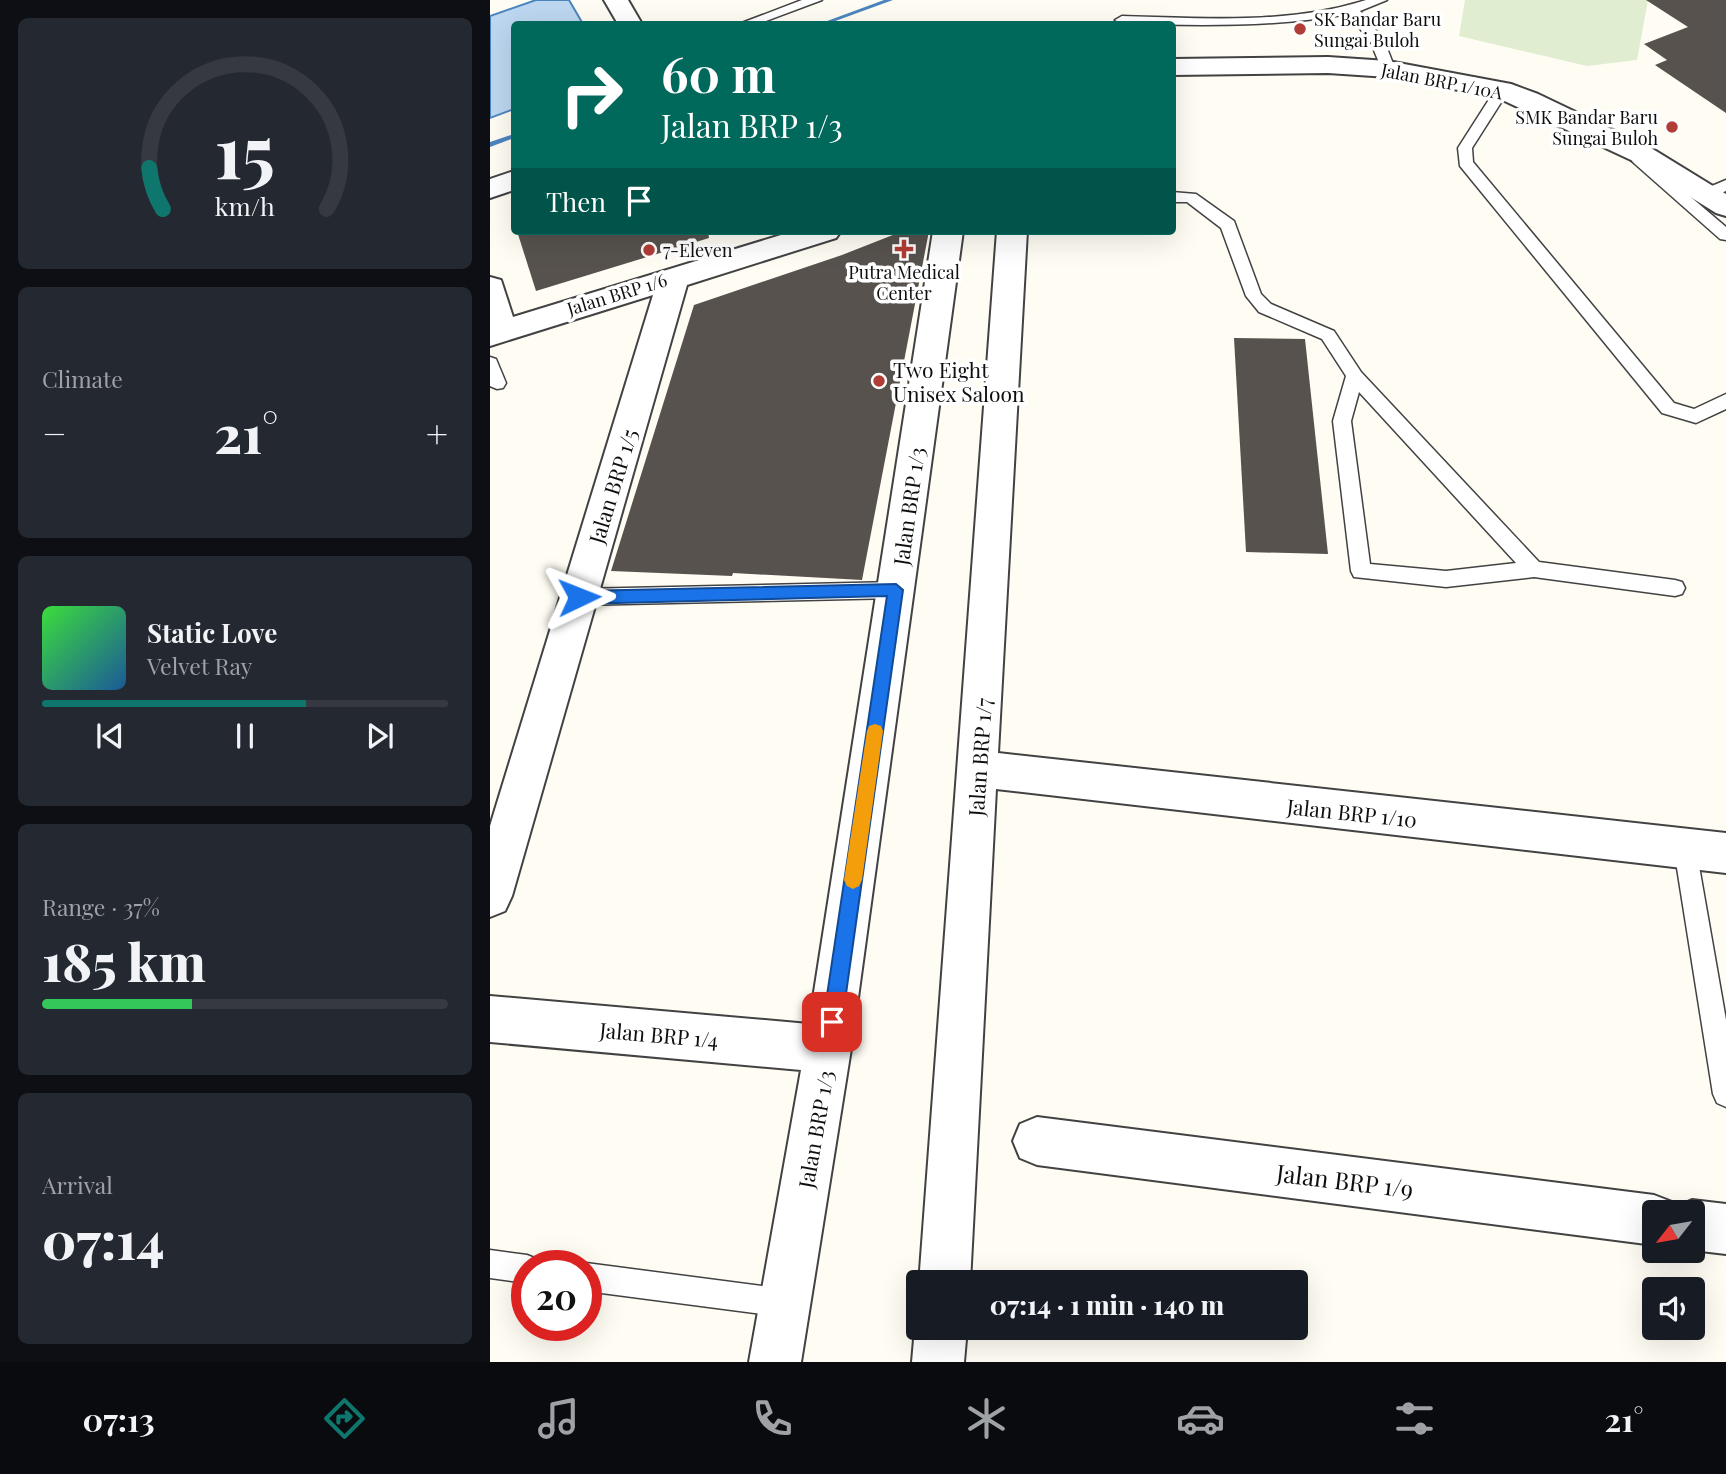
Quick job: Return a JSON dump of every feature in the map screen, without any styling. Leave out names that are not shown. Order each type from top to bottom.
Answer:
[{"type":"street","points":[[616,0],[628,21]]},
{"type":"street","name":"Jalan BRP 1/10A","points":[[1176,67],[1328,65],[1388,69],[1502,90],[1622,145],[1719,195]]},
{"type":"street","points":[[490,189],[511,181]]},
{"type":"street","name":"Jalan BRP 1/6","points":[[496,333],[812,235]]},
{"type":"street","name":"Jalan BRP 1/3","points":[[775,1362],[828,1049],[947,235]]},
{"type":"street","name":"Jalan BRP 1/7","points":[[945,1270],[1012,235]]},
{"type":"street","name":"Jalan BRP 1/5","points":[[490,896],[674,276]]},
{"type":"street","points":[[490,287],[496,333]]},
{"type":"street","name":"Jalan BRP 1/10","points":[[978,769],[1726,853]]},
{"type":"street","name":"Jalan BRP 1/4","points":[[490,1019],[828,1049]]},
{"type":"street","name":"Jalan BRP 1/9","points":[[1037,1141],[1642,1218]]},
{"type":"street","points":[[1705,1227],[1726,1229]]},
{"type":"street","points":[[938,1362],[940,1340]]},
{"type":"lane","points":[[755,21],[815,0]]},
{"type":"lane","points":[[1122,20],[1247,20],[1353,11],[1380,0]]},
{"type":"lane","points":[[1353,11],[1377,40],[1388,69]]},
{"type":"lane","points":[[1502,90],[1465,148],[1465,163],[1668,408],[1696,416],[1726,401]]},
{"type":"lane","points":[[1622,145],[1726,235]]},
{"type":"lane","points":[[1176,197],[1191,197],[1228,225],[1254,296],[1265,307],[1328,335],[1355,376],[1534,569]]},
{"type":"lane","points":[[490,363],[497,383]]},
{"type":"lane","points":[[1355,376],[1342,421],[1361,572],[1446,579],[1534,569],[1675,588]]},
{"type":"lane","points":[[579,597],[896,590]]},
{"type":"lane","points":[[1685,849],[1726,1094]]},
{"type":"lane","points":[[490,1264],[511,1267]]},
{"type":"lane","points":[[602,1279],[785,1303]]},
{"type":"green space","points":[[1465,0],[1648,0],[1637,60],[1587,66],[1459,36]]},
{"type":"water","points":[[536,0],[569,0],[581,21],[511,21],[511,110],[490,118],[490,16]]},
{"type":"building","points":[[1646,0],[1726,0],[1726,113],[1655,65],[1667,60],[1644,44],[1688,27]]},
{"type":"building","points":[[518,235],[709,235],[709,238],[536,291]]},
{"type":"building","points":[[893,235],[928,235],[862,580],[733,573],[732,576],[611,571],[694,305]]},
{"type":"building","points":[[1234,338],[1305,339],[1328,554],[1246,552]]},
{"type":"waterway","points":[[830,21],[890,0]]},
{"type":"waterway","points":[[490,145],[511,137]]},
{"type":"slow traffic","points":[[853,880],[875,731]]},
{"type":"place","name":"SK Bandar Baru Sungai Buloh","points":[[1300,29]]},
{"type":"place","name":"SMK Bandar Baru Sungai Buloh","points":[[1672,127]]},
{"type":"place","name":"Putra Medical Center","points":[[904,249]]},
{"type":"place","name":"7-Eleven","points":[[649,250]]},
{"type":"place","name":"Two Eight Unisex Saloon","points":[[879,381]]},
{"type":"route","points":[[579,597],[896,590],[832,1022]]}]
